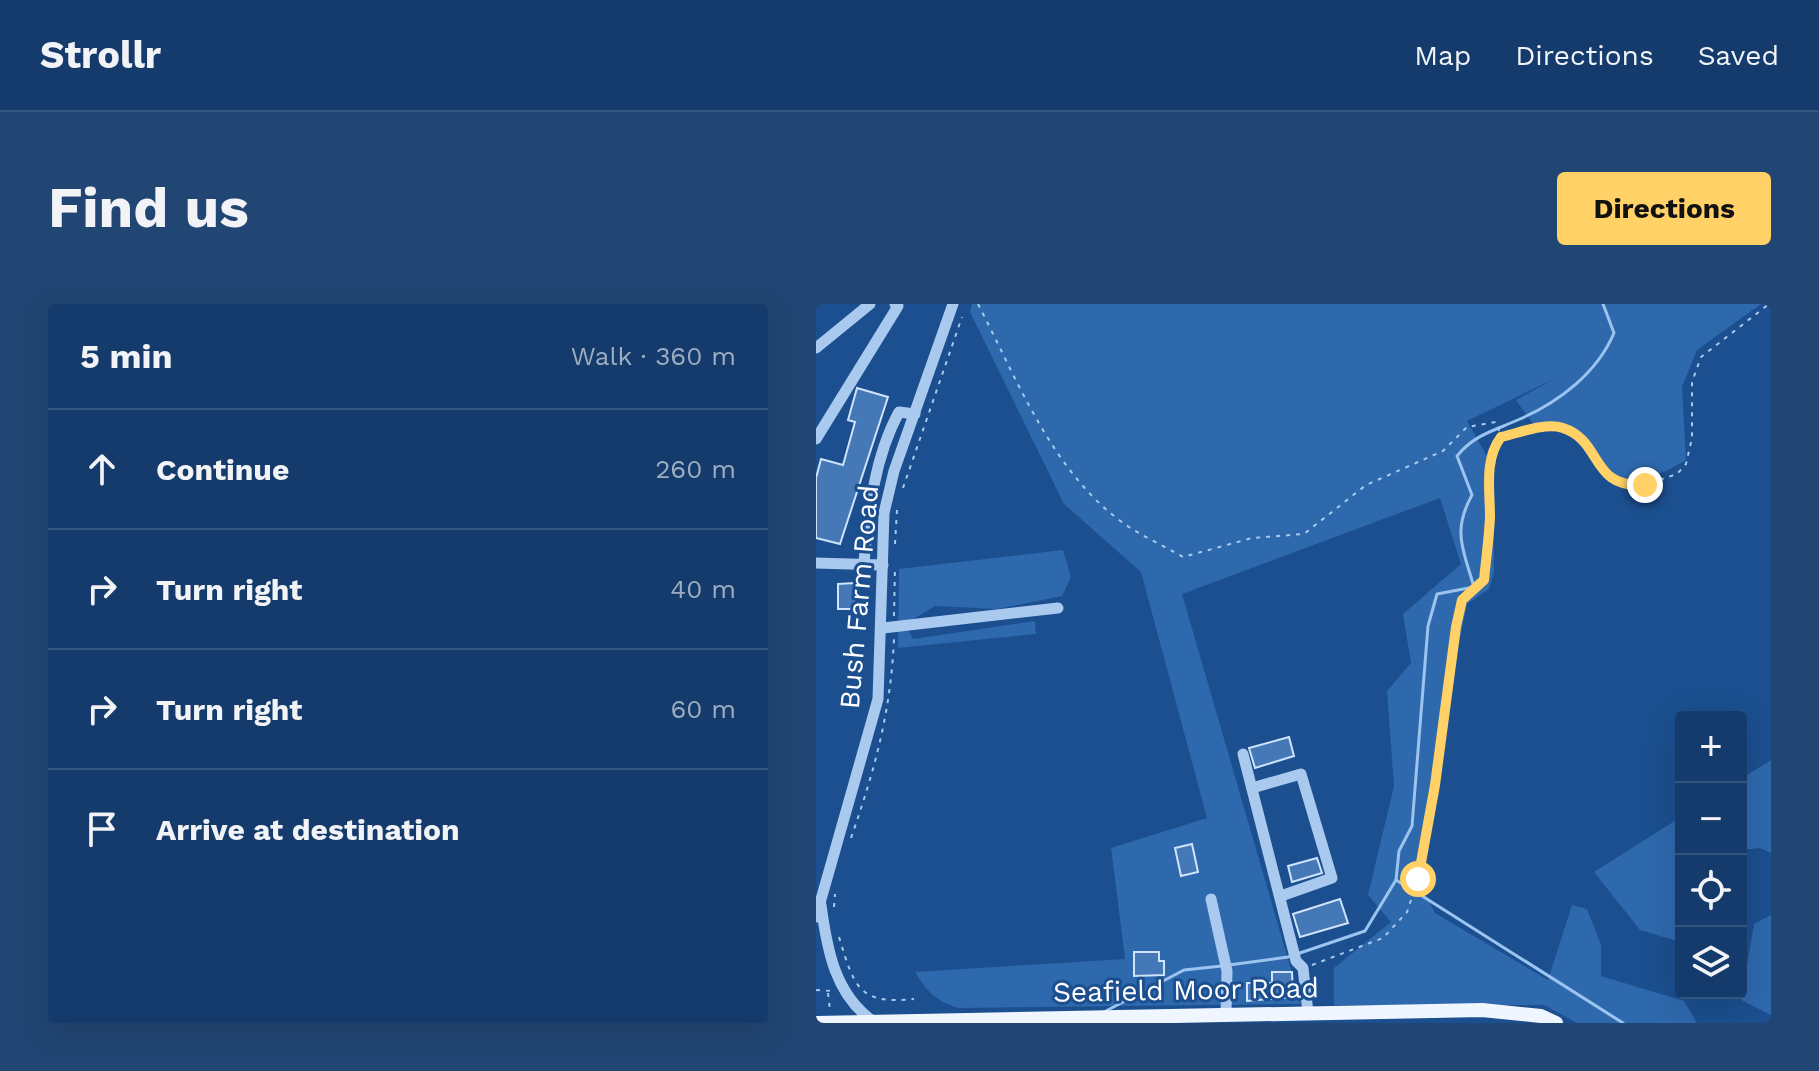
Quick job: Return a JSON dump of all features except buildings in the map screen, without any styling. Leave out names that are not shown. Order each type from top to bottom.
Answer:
[{"type":"main road","name":"Seafield Moor Road","points":[[816,1023],[1482,1010],[1541,1016],[1556,1023]]},
{"type":"street","points":[[816,348],[870,304]]},
{"type":"street","points":[[816,439],[895,304]]},
{"type":"street","name":"Bush Farm Road","points":[[816,917],[878,699],[883,628],[884,513],[894,471],[953,304]]},
{"type":"street","points":[[864,562],[869,510],[886,436],[899,412],[915,414]]},
{"type":"street","points":[[816,563],[864,562],[883,565]]},
{"type":"street","points":[[883,628],[1058,608]]},
{"type":"street","points":[[1243,754],[1308,1013]]},
{"type":"street","points":[[1252,788],[1301,774],[1332,878],[1281,896]]},
{"type":"street","name":"Bush Farm Road","points":[[820,897],[826,940],[838,978],[855,1008],[874,1022]]},
{"type":"street","points":[[1211,899],[1227,971],[1226,1014]]},
{"type":"path","points":[[978,304],[1031,407],[1071,473],[1128,526],[1183,557],[1252,538],[1304,534],[1366,485],[1443,451],[1467,427],[1496,422],[1501,437],[1488,478],[1490,517],[1484,580],[1462,600],[1435,785],[1418,879],[1407,912],[1383,938],[1297,960]]},
{"type":"path","points":[[1501,437],[1561,427],[1579,436],[1606,476],[1618,483],[1645,485],[1677,474],[1686,464],[1692,438],[1692,382],[1701,357],[1769,304]]},
{"type":"path","points":[[828,991],[831,1022]]},
{"type":"shaded area","points":[[972,304],[1761,304],[1697,350],[1682,387],[1686,460],[1652,476],[1629,479],[1613,472],[1579,431],[1561,423],[1534,425],[1516,400],[1556,378],[1467,421],[1493,467],[1494,572],[1489,589],[1467,604],[1441,732],[1418,879],[1435,913],[1548,980],[1572,905],[1587,909],[1601,945],[1601,976],[1684,1001],[1697,1023],[1577,1023],[1544,1005],[1334,1005],[1334,968],[1391,922],[1368,895],[1394,786],[1387,691],[1411,663],[1403,614],[1461,564],[1440,498],[1182,594],[1301,1004],[958,1008],[938,999],[928,990],[915,972],[1125,959],[1111,848],[1207,818],[1141,572],[1064,504],[970,312]]},
{"type":"shaded area","points":[[1063,550],[1071,577],[1062,596],[997,609],[935,606],[905,624],[913,639],[1035,621],[1036,634],[898,648],[899,569]]},
{"type":"shaded area","points":[[1771,760],[1771,853],[1760,848],[1747,849],[1747,775]]},
{"type":"shaded area","points":[[1675,821],[1675,940],[1640,930],[1594,872]]},
{"type":"shaded area","points":[[1771,915],[1771,1015],[1741,1000],[1747,999],[1747,965],[1754,924]]},
{"type":"waterway","points":[[1229,965],[1288,957],[1365,931],[1396,880],[1399,851],[1412,826],[1428,626],[1437,594],[1474,587],[1461,540],[1462,519],[1472,495],[1457,456],[1478,438],[1549,404],[1587,373],[1598,361],[1614,333],[1603,304]]},
{"type":"waterway","points":[[1396,880],[1409,888]]},
{"type":"waterway","points":[[1419,894],[1623,1023]]},
{"type":"waterway","points":[[1104,1012],[1184,970],[1222,966]]},
{"type":"route","points":[[1418,879],[1435,785],[1456,627],[1462,600],[1484,580],[1490,517],[1488,478],[1497,443],[1501,437],[1561,427],[1579,436],[1606,476],[1618,483],[1645,485]]}]
